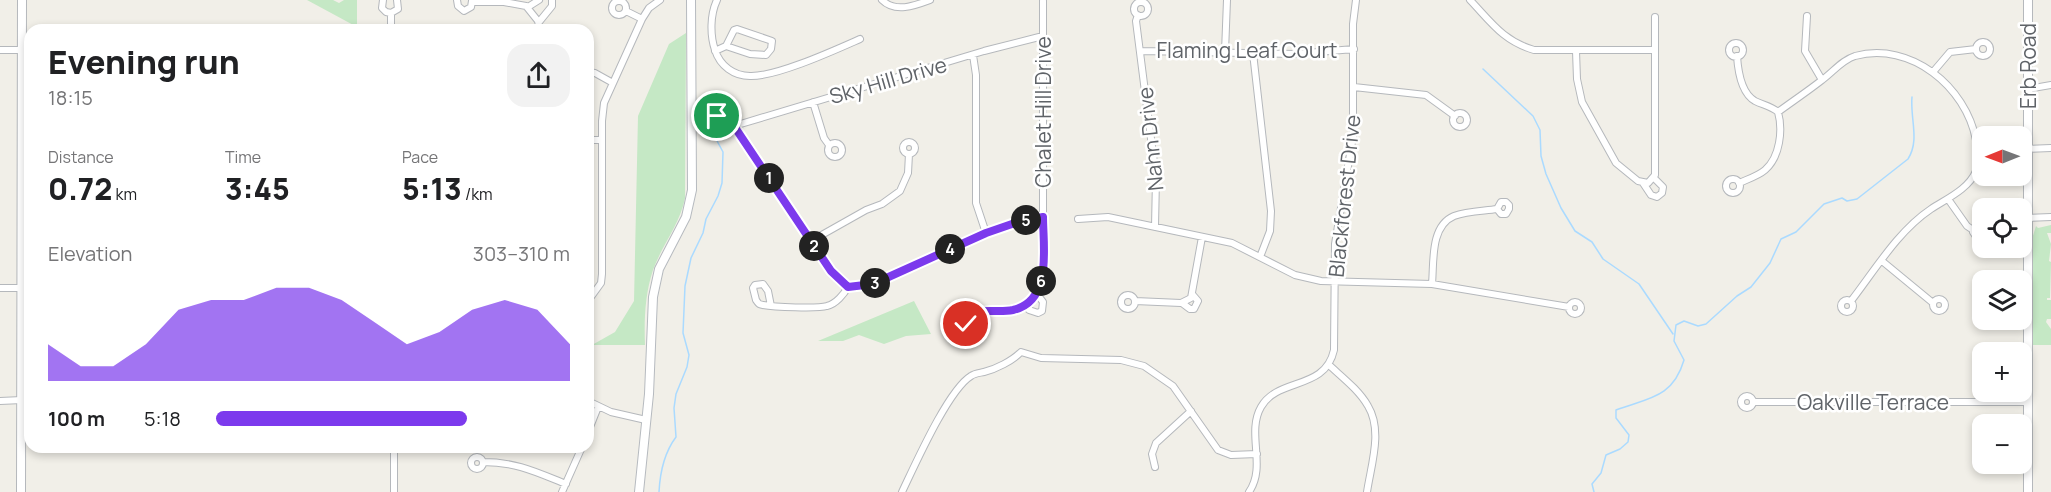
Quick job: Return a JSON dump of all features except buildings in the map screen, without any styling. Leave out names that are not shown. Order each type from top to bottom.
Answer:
[{"type":"main road","points":[[639,492],[650,379],[650,324],[653,297],[659,269],[689,208],[692,190],[691,0]]},
{"type":"street","points":[[22,0],[24,25]]},
{"type":"street","points":[[383,0],[382,8],[391,14]]},
{"type":"street","points":[[391,14],[398,9],[397,0]]},
{"type":"street","points":[[457,0],[458,6],[464,11],[471,7],[472,1],[518,3],[528,8],[538,22],[552,6],[552,0]]},
{"type":"street","points":[[528,8],[539,0]]},
{"type":"street","points":[[594,292],[602,274],[604,104],[642,19],[660,0]]},
{"type":"street","points":[[717,0],[714,6],[712,33],[715,51],[732,72],[742,76],[762,76],[860,39]]},
{"type":"street","points":[[882,0],[894,8],[930,0]]},
{"type":"street","points":[[1225,52],[1227,0]]},
{"type":"street","name":"Blackforest Drive","points":[[1329,365],[1334,350],[1335,244],[1352,154],[1356,0]]},
{"type":"street","points":[[1470,0],[1504,36],[1516,45],[1534,50],[1655,50]]},
{"type":"street","name":"Erb Road","points":[[2026,126],[2028,0]]},
{"type":"street","name":"Chalet Hill Drive","points":[[967,314],[974,311],[1012,310],[1024,305],[1037,294],[1043,274],[1043,1]]},
{"type":"street","points":[[626,11],[642,19]]},
{"type":"street","points":[[391,14],[391,24]]},
{"type":"street","name":"Nahn Drive","points":[[1138,15],[1136,21],[1156,178],[1155,227]]},
{"type":"street","points":[[1808,16],[1805,51],[1822,80]]},
{"type":"street","points":[[1576,51],[1577,79],[1582,102],[1616,163],[1643,183],[1651,195],[1657,197],[1662,193],[1663,186],[1654,178],[1655,17]]},
{"type":"street","points":[[715,51],[726,46],[736,29],[772,41],[771,49],[766,55],[750,54],[726,46]]},
{"type":"street","name":"Sky Hill Drive","points":[[734,126],[1043,36]]},
{"type":"street","name":"Flaming Leaf Court","points":[[1140,51],[1295,54],[1354,49]]},
{"type":"street","points":[[1933,72],[1950,52],[1976,49]]},
{"type":"street","points":[[0,50],[24,50]]},
{"type":"street","points":[[1253,53],[1271,211],[1269,231],[1260,257]]},
{"type":"street","points":[[1778,112],[1844,61],[1864,54],[1894,55],[1907,59],[1942,79],[1957,95],[1972,128]]},
{"type":"street","points":[[973,55],[976,75],[976,203],[986,233]]},
{"type":"street","points":[[1737,56],[1738,71],[1746,92],[1754,100],[1773,107],[1778,112],[1780,121],[1780,138],[1775,158],[1759,174],[1739,183]]},
{"type":"street","points":[[594,73],[613,83]]},
{"type":"street","points":[[2028,89],[2051,85]]},
{"type":"street","name":"Flaming Leaf Court","points":[[1354,87],[1426,95],[1455,116]]},
{"type":"street","points":[[813,102],[824,138],[829,145]]},
{"type":"street","points":[[692,114],[717,116],[734,126],[831,271],[848,287]]},
{"type":"street","points":[[594,140],[602,140]]},
{"type":"street","points":[[2032,149],[2051,148]]},
{"type":"street","points":[[811,241],[866,210],[882,204],[900,191],[908,173],[909,154]]},
{"type":"street","points":[[1851,301],[1916,220],[1962,188],[1972,176]]},
{"type":"street","points":[[1643,183],[1648,183],[1654,178]]},
{"type":"street","points":[[1948,199],[1967,226],[1972,229]]},
{"type":"street","points":[[1432,284],[1437,233],[1446,221],[1456,215],[1497,209]]},
{"type":"street","points":[[848,287],[873,284],[986,233],[1043,217]]},
{"type":"street","points":[[1078,219],[1108,217],[1232,243],[1295,275],[1334,283],[1432,284],[1569,307]]},
{"type":"street","points":[[2032,218],[2051,217]]},
{"type":"street","points":[[1135,301],[1182,303],[1191,298],[1202,237]]},
{"type":"street","name":"Erb Road","points":[[2028,258],[2028,342]]},
{"type":"street","points":[[1882,261],[1933,303]]},
{"type":"street","points":[[771,306],[827,306],[844,294],[848,287]]},
{"type":"street","points":[[0,288],[24,288]]},
{"type":"street","name":"Chalet Hill Drive","points":[[1024,305],[1029,310],[1038,313],[1042,311],[1044,302],[1037,294]]},
{"type":"street","points":[[1182,303],[1194,309],[1198,301],[1192,294]]},
{"type":"street","points":[[21,492],[24,344]]},
{"type":"street","points":[[902,492],[939,419],[960,386],[973,375],[1014,359],[1021,352],[1041,358],[1121,360],[1144,366],[1173,386],[1218,450],[1231,455],[1257,454]]},
{"type":"street","points":[[1249,492],[1256,478],[1256,420],[1264,401],[1318,375],[1329,365],[1359,395],[1372,414],[1376,434],[1367,492]]},
{"type":"street","points":[[0,400],[22,400]]},
{"type":"street","name":"Oakville Terrace","points":[[1753,402],[1972,402]]},
{"type":"street","name":"Erb Road","points":[[2028,402],[2028,492]]},
{"type":"street","points":[[594,405],[646,420]]},
{"type":"street","points":[[594,417],[598,407]]},
{"type":"street","points":[[1155,467],[1152,454],[1156,443],[1191,411]]},
{"type":"street","points":[[394,453],[394,492]]},
{"type":"street","points":[[562,492],[579,453]]},
{"type":"street","points":[[483,462],[517,465],[566,484]]},
{"type":"green space","points":[[307,0],[333,0],[339,3],[344,0],[357,0],[357,24],[351,24]]},
{"type":"green space","points":[[686,33],[685,198],[683,208],[650,279],[646,307],[645,345],[594,345],[615,332],[634,301],[638,116],[669,44]]},
{"type":"green space","points":[[2051,225],[2051,233],[2047,233],[2051,244],[2049,261],[2051,262],[2050,298],[2047,300],[2051,300],[2051,319],[2047,319],[2046,322],[2051,329],[2051,345],[2032,345],[2032,239],[2036,226],[2038,228]]},
{"type":"green space","points":[[914,301],[931,334],[906,336],[884,344],[859,335],[843,341],[818,341]]},
{"type":"waterway","points":[[1483,69],[1533,116],[1540,130],[1541,156],[1546,174],[1561,208],[1575,231],[1592,242],[1603,259],[1639,284],[1673,334]]},
{"type":"waterway","points":[[1594,492],[1592,484],[1601,473],[1606,455],[1620,449],[1628,442],[1629,435],[1616,418],[1616,410],[1658,395],[1673,382],[1679,373],[1684,360],[1674,341],[1676,325],[1684,321],[1698,326],[1706,324],[1737,296],[1751,287],[1770,263],[1781,239],[1796,232],[1824,204],[1842,198],[1847,201],[1857,199],[1908,159],[1912,152],[1914,137],[1912,97]]},
{"type":"waterway","points":[[659,492],[663,463],[676,437],[674,408],[676,394],[687,367],[689,355],[683,333],[685,286],[691,258],[722,183],[723,152],[716,139]]},
{"type":"route","points":[[717,116],[734,126],[831,271],[848,287],[873,284],[986,233],[1036,217],[1043,217],[1043,274],[1037,294],[1031,300],[1012,310],[974,311],[967,314],[969,319],[966,324]]}]
